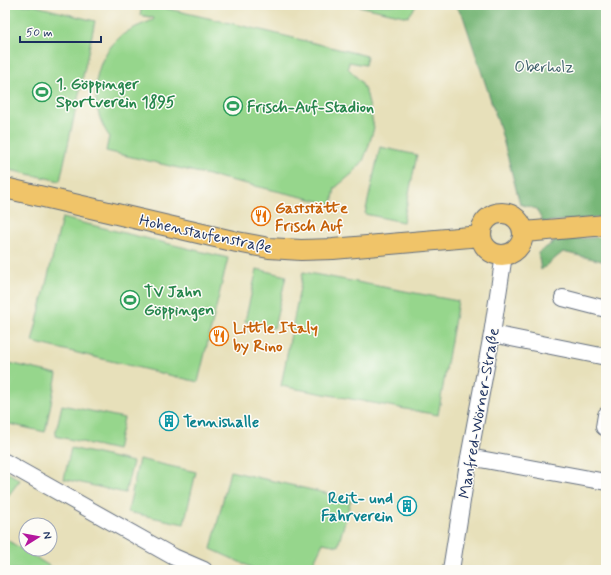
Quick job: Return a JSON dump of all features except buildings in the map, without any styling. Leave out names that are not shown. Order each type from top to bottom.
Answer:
[{"type":"main road","name":"Hohenstaufenstraße","points":[[5,188],[237,242],[269,248],[301,250],[334,249],[481,236]]},
{"type":"main road","points":[[500,212],[506,212],[518,219],[524,232],[523,239],[516,250],[510,254],[504,255],[493,253],[489,250],[482,241],[481,236],[481,230],[486,220],[490,216],[500,212]]},
{"type":"main road","points":[[524,232],[606,225]]},
{"type":"street","name":"Manfred-Wörner-Straße","points":[[451,570],[469,457],[492,334],[504,255]]},
{"type":"street","points":[[563,298],[606,309]]},
{"type":"street","points":[[492,334],[606,357]]},
{"type":"street","points":[[469,457],[606,482]]},
{"type":"street","points":[[5,462],[169,554],[204,570]]},
{"type":"green space","name":"1. Göppinger Sportverein 1895","points":[[5,5],[32,5],[95,21],[60,181],[5,169]]},
{"type":"green space","name":"Frisch-Auf-Stadion","points":[[142,5],[151,5],[367,56],[365,65],[349,62],[348,68],[361,82],[367,95],[374,128],[363,161],[353,173],[335,188],[332,204],[106,151],[109,136],[98,112],[96,99],[98,73],[102,60],[118,39],[130,30],[153,20],[154,18],[140,15]]},
{"type":"green space","points":[[354,5],[417,5],[408,17]]},
{"type":"green space","name":"Oberholz","points":[[455,5],[606,5],[606,217],[543,222],[536,209],[520,204],[500,128],[463,16]]},
{"type":"green space","points":[[380,147],[417,155],[403,222],[365,214]]},
{"type":"green space","name":"TV Jahn Göppingen","points":[[62,218],[228,258],[198,382],[32,342]]},
{"type":"green space","points":[[606,237],[606,262],[563,252],[541,270],[538,253],[557,240]]},
{"type":"green space","points":[[257,269],[286,276],[274,328],[245,321]]},
{"type":"green space","points":[[303,272],[458,301],[438,415],[281,386]]},
{"type":"green space","points":[[5,362],[57,374],[45,432],[5,423]]},
{"type":"green space","points":[[62,405],[124,418],[117,450],[55,436]]},
{"type":"green space","points":[[71,448],[133,462],[125,493],[64,479]]},
{"type":"green space","points":[[139,459],[196,472],[184,524],[128,512]]},
{"type":"green space","points":[[5,471],[20,480],[5,500]]},
{"type":"green space","points":[[230,471],[351,499],[338,546],[323,543],[310,570],[257,570],[211,549]]},
{"type":"green space","points":[[7,540],[18,547],[18,557],[35,557],[56,570],[5,570],[5,544]]},
{"type":"place","name":"1. Göppinger Sportverein 1895","points":[[42,92]]},
{"type":"place","name":"Frisch-Auf-Stadion","points":[[233,106]]},
{"type":"place","name":"Gaststätte Frisch Auf","points":[[261,216]]},
{"type":"place","name":"TV Jahn Göppingen","points":[[130,300]]},
{"type":"place","name":"Little Italy by Rino","points":[[219,336]]},
{"type":"place","name":"Tennishalle","points":[[169,421]]},
{"type":"place","name":"Reit- und Fahrverein","points":[[407,506]]}]
